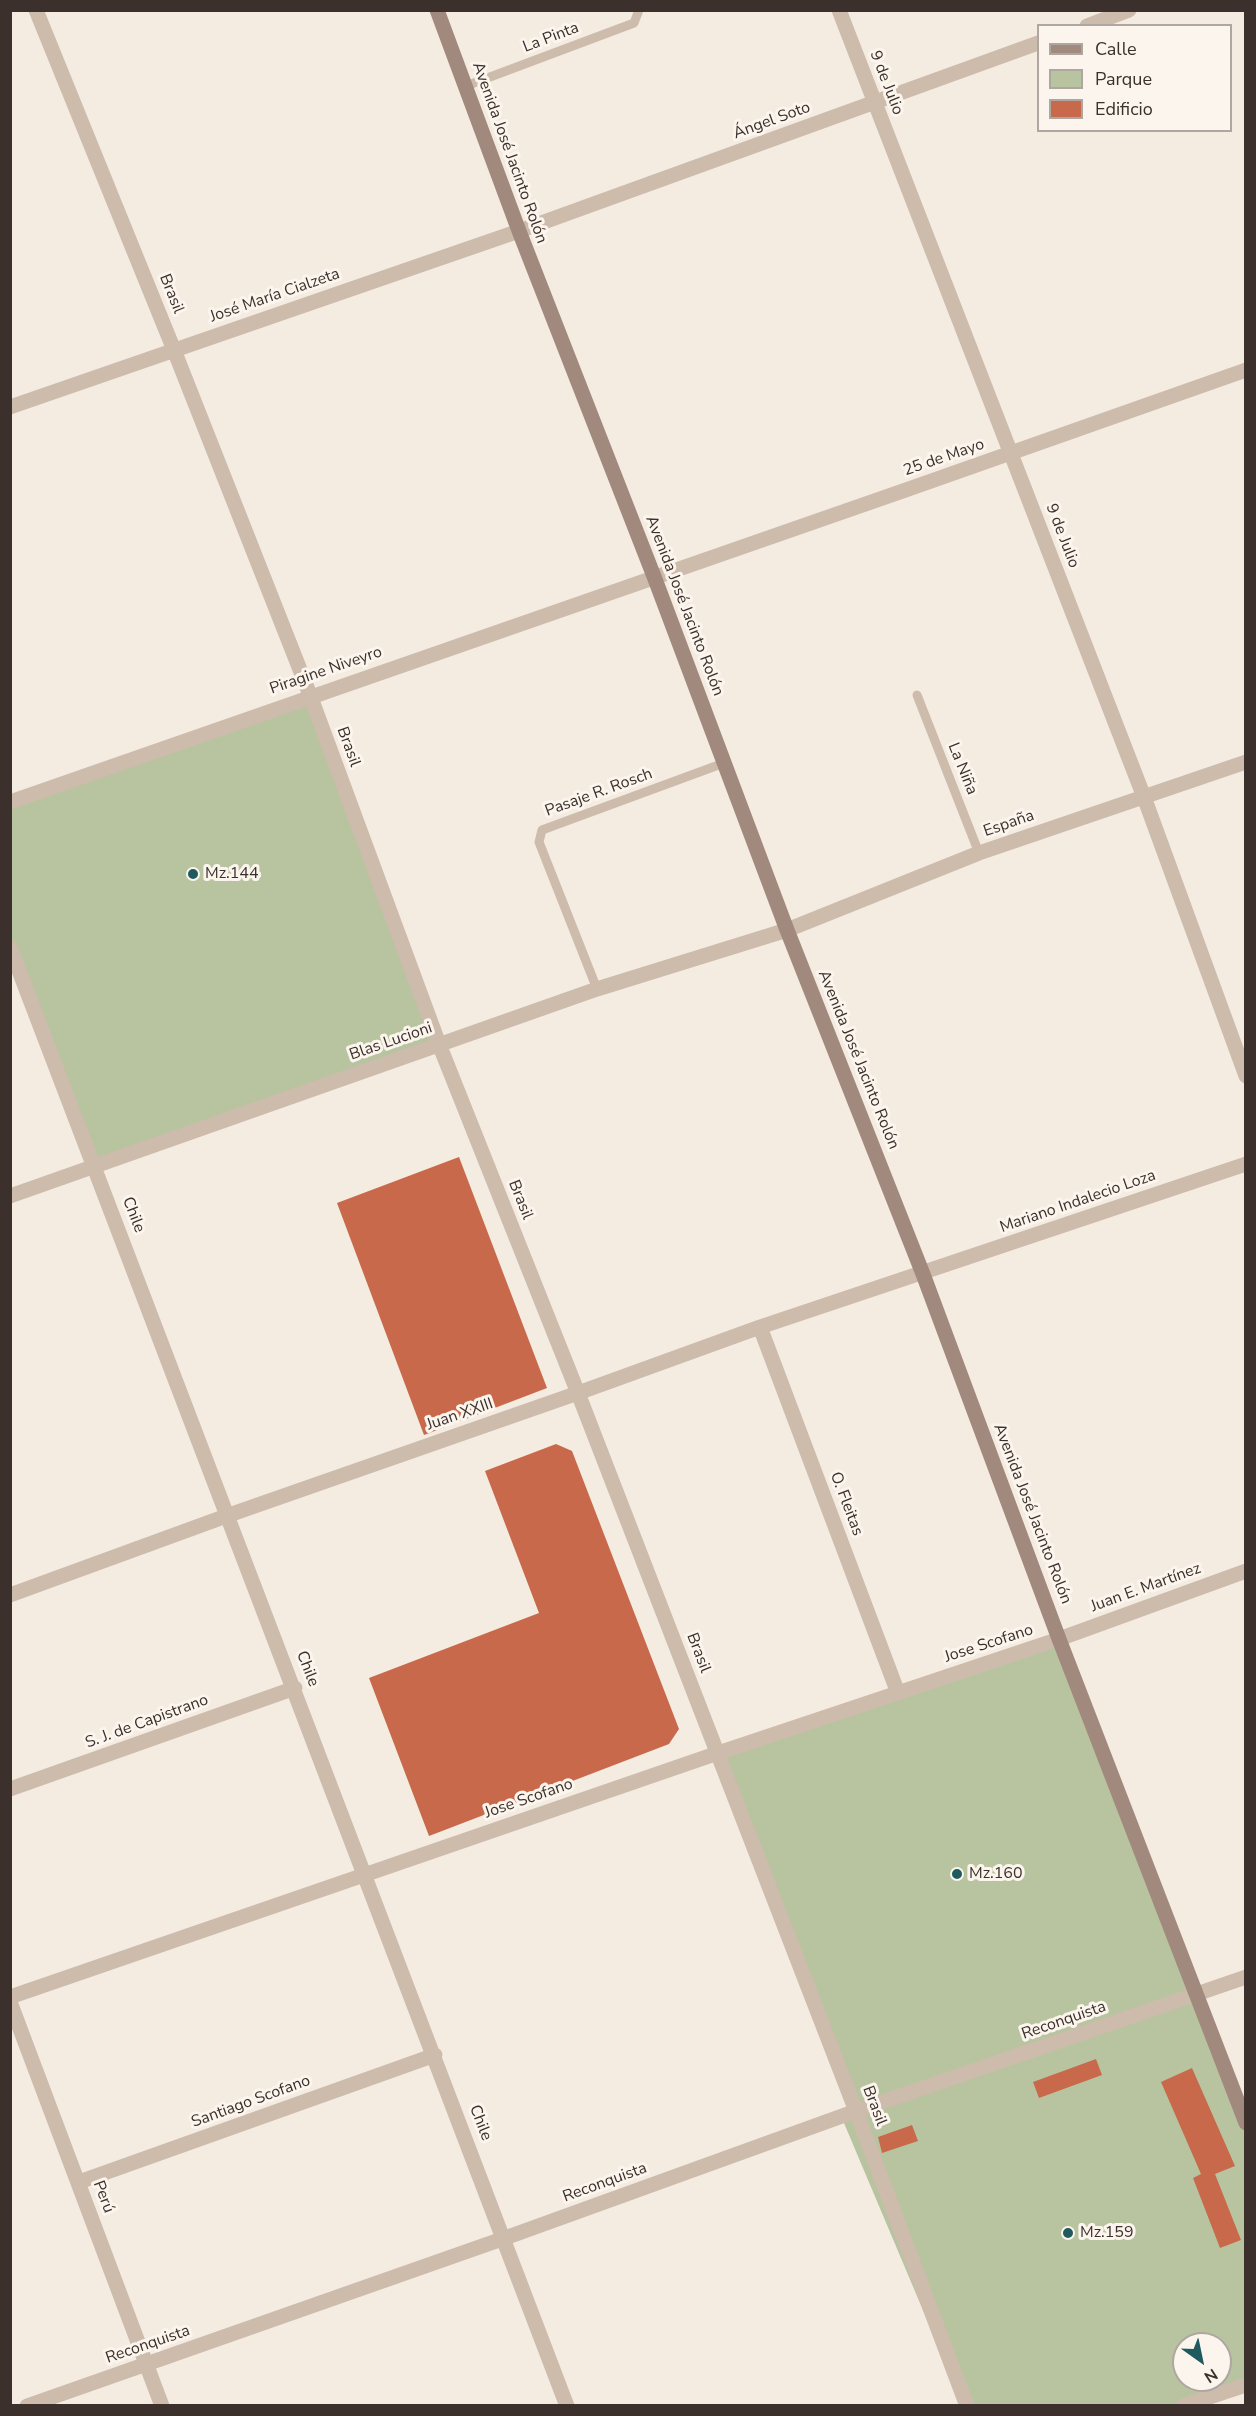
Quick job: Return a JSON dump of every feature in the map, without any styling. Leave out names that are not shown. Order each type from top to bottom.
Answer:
[{"type":"street","name":"Brasil","points":[[36,10],[174,350],[310,695],[439,1044],[718,1753],[967,2406]]},
{"type":"street","name":"Avenida José Jacinto Rolón","points":[[437,10],[519,231],[655,579],[787,930],[923,1274],[1059,1639],[1245,2122]]},
{"type":"street","name":"9 de Julio","points":[[839,10],[1144,797],[1245,1076]]},
{"type":"street","points":[[1092,24],[1129,10]]},
{"type":"street","name":"Ángel Soto","points":[[519,231],[1037,43]]},
{"type":"street","name":"José María Cialzeta","points":[[10,407],[519,231]]},
{"type":"street","name":"25 de Mayo","points":[[655,579],[1245,370]]},
{"type":"street","name":"Piragine Niveyro","points":[[10,802],[310,695],[655,579]]},
{"type":"street","name":"España","points":[[787,930],[980,854],[1245,762]]},
{"type":"street","name":"Blas Lucioni","points":[[10,1196],[597,989],[787,930]]},
{"type":"street","name":"Chile","points":[[10,947],[229,1515],[567,2406]]},
{"type":"street","name":"Mariano Indalecio Loza","points":[[923,1274],[1245,1164]]},
{"type":"street","name":"Juan XXIII","points":[[10,1595],[760,1327],[923,1274]]},
{"type":"street","name":"O. Fleitas","points":[[760,1327],[898,1693]]},
{"type":"street","name":"Juan E. Martínez","points":[[1059,1639],[1245,1571]]},
{"type":"street","name":"Jose Scofano","points":[[10,1997],[718,1753],[1059,1639]]},
{"type":"street","name":"S. J. de Capistrano","points":[[10,1790],[295,1688]]},
{"type":"street","name":"Reconquista","points":[[27,2406],[505,2238],[856,2111],[1245,1977]]},
{"type":"street","name":"Perú","points":[[10,2002],[162,2406]]},
{"type":"street","name":"Santiago Scofano","points":[[79,2182],[435,2055]]},
{"type":"street","points":[[1183,2406],[1245,2385]]},
{"type":"lane","name":"La Pinta","points":[[466,86],[634,23],[639,10]]},
{"type":"lane","name":"La Niña","points":[[917,695],[980,854]]},
{"type":"lane","name":"Pasaje R. Rosch","points":[[597,989],[539,842],[542,830],[724,763]]},
{"type":"green space","name":"Mz.144","points":[[310,695],[439,1044],[94,1165],[11,947],[11,802]]},
{"type":"green space","points":[[1059,1639],[1245,2123],[1245,2385],[1232,2389],[1232,2332],[1172,2332],[1172,2392],[1223,2392],[1183,2405],[963,2405],[841,2116],[856,2111],[718,1753]]},
{"type":"building","points":[[459,1157],[547,1388],[424,1435],[337,1203]]},
{"type":"building","points":[[556,1444],[572,1451],[679,1729],[669,1744],[429,1836],[369,1678],[539,1613],[485,1471]]},
{"type":"building","points":[[1096,2059],[1102,2075],[1039,2098],[1033,2082]]},
{"type":"building","points":[[1192,2068],[1235,2166],[1215,2174],[1241,2240],[1220,2248],[1193,2178],[1201,2174],[1161,2082]]},
{"type":"building","points":[[912,2125],[918,2141],[882,2153],[878,2137]]},
{"type":"place","name":"Mz.144","points":[[193,874]]},
{"type":"place","name":"Mz.160","points":[[957,1874]]},
{"type":"place","name":"Mz.159","points":[[1068,2233]]}]
